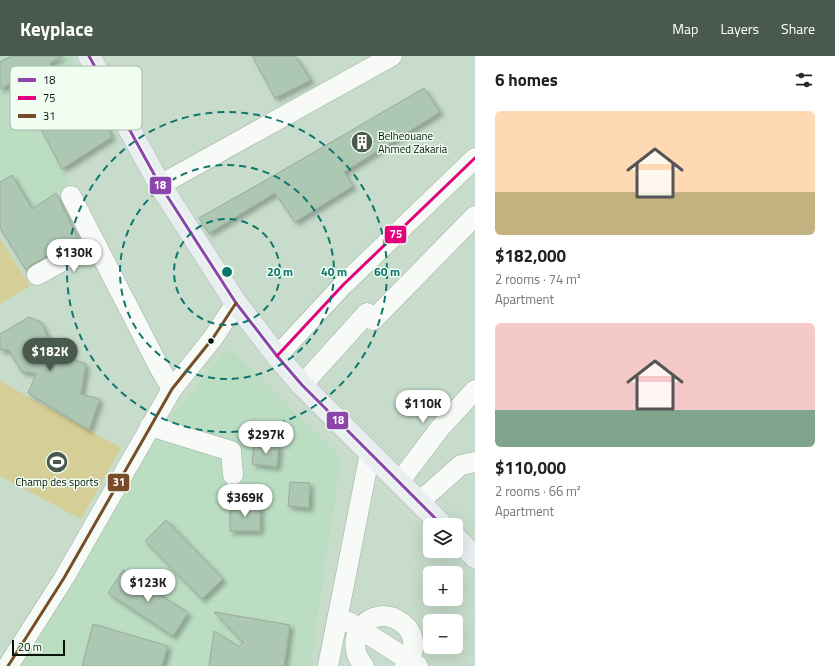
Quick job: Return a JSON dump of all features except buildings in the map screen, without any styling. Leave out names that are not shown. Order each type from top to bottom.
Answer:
[{"type":"main road","points":[[89,56],[95,66]]},
{"type":"main road","points":[[130,130],[160,185],[236,303],[277,356],[302,385],[435,518]]},
{"type":"main road","points":[[463,545],[475,557]]},
{"type":"street","points":[[160,185],[392,56]]},
{"type":"street","points":[[277,356],[343,285],[475,158]]},
{"type":"street","points":[[71,196],[159,367],[172,389]]},
{"type":"street","points":[[302,385],[367,313],[373,320],[475,216]]},
{"type":"street","points":[[37,274],[95,244]]},
{"type":"street","points":[[8,666],[64,578],[172,389],[213,338],[236,303]]},
{"type":"street","points":[[399,482],[440,428],[475,390]]},
{"type":"street","points":[[150,426],[230,451],[233,475]]},
{"type":"street","points":[[328,666],[370,453]]},
{"type":"street","points":[[419,502],[461,465],[475,462]]},
{"type":"street","points":[[338,615],[360,629],[410,664],[413,648],[412,636],[405,624],[398,619],[385,616],[377,617],[365,622],[360,629],[356,637],[355,646],[358,658],[364,666]]},
{"type":"shaded area","points":[[0,56],[72,56],[77,66],[10,66],[10,130],[42,130],[70,184],[0,230]]},
{"type":"shaded area","points":[[0,238],[30,286],[0,304]]},
{"type":"shaded area","points":[[231,349],[341,458],[310,666],[13,666],[155,437],[224,353]]},
{"type":"shaded area","name":"Champ des sports","points":[[0,381],[121,448],[81,519],[0,476]]},
{"type":"transit line","name":"18","points":[[89,56],[95,66]]},
{"type":"transit line","name":"18","points":[[130,130],[160,185],[236,303],[277,356],[302,385],[435,518]]},
{"type":"transit line","name":"75","points":[[277,356],[343,285],[475,158]]},
{"type":"transit line","name":"31","points":[[8,666],[64,578],[172,389],[213,338],[236,303]]},
{"type":"place","name":"Belheouane Ahmed Zakaria","points":[[362,142]]},
{"type":"place","name":"Champ des sports","points":[[57,462]]}]
